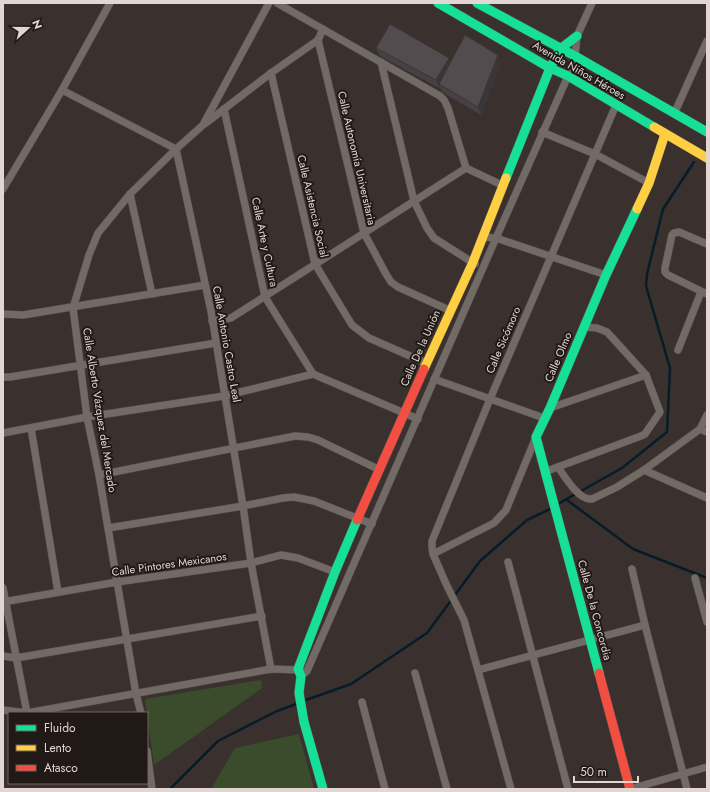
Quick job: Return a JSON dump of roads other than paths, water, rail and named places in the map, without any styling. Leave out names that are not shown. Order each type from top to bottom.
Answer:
[{"type":"street","points":[[3,189],[62,90],[110,3]]},
{"type":"street","name":"Calle Alberto Vázquez del Mercado","points":[[140,712],[88,417],[73,308],[89,255],[98,233],[130,194],[203,125],[269,3]]},
{"type":"street","points":[[277,3],[440,96],[448,108],[466,168],[504,186]]},
{"type":"street","name":"Avenida Niños Héroes","points":[[438,3],[550,68],[568,76],[707,158]]},
{"type":"street","name":"Avenida Niños Héroes","points":[[477,3],[575,56],[707,132]]},
{"type":"street","name":"Calle De la Unión","points":[[302,672],[372,524],[481,271],[568,76],[575,56],[577,36],[592,3]]},
{"type":"street","points":[[203,125],[270,73],[318,40],[324,29]]},
{"type":"street","name":"Calle De la Unión","points":[[323,789],[304,722],[299,693],[302,672],[335,572],[449,310],[484,237],[550,68],[560,48],[577,36]]},
{"type":"street","name":"Calle Autonomía Universitaria","points":[[318,40],[364,233],[391,282],[398,287],[449,310]]},
{"type":"street","points":[[674,114],[707,41]]},
{"type":"street","points":[[381,62],[414,201],[427,228],[434,238],[473,262],[481,271]]},
{"type":"street","name":"Calle Asistencia Social","points":[[270,73],[315,264],[352,325],[369,338],[426,363]]},
{"type":"street","points":[[62,90],[176,149]]},
{"type":"street","name":"Calle Sicómoro","points":[[511,789],[464,620],[433,554],[432,546],[435,532],[490,399],[616,105]]},
{"type":"street","name":"Calle Arte y Cultura","points":[[224,109],[265,297],[313,374]]},
{"type":"street","points":[[542,132],[595,154],[649,183]]},
{"type":"street","name":"Calle Olmo","points":[[433,554],[494,523],[506,510],[606,275],[649,183],[664,134]]},
{"type":"street","name":"Calle Antonio Castro Leal","points":[[176,149],[212,320],[234,449],[251,563],[271,669]]},
{"type":"street","points":[[212,320],[231,318],[466,168]]},
{"type":"street","points":[[130,194],[152,294]]},
{"type":"street","points":[[678,350],[704,293],[668,275],[665,272],[672,235],[674,232],[679,232],[707,244]]},
{"type":"street","points":[[484,237],[496,238],[606,275]]},
{"type":"street","points":[[3,314],[23,315],[73,308],[205,285]]},
{"type":"street","points":[[546,471],[645,434],[660,412],[646,375],[610,335],[597,328],[584,327]]},
{"type":"street","points":[[3,377],[216,343]]},
{"type":"street","points":[[3,433],[88,417],[224,396],[313,374],[418,419]]},
{"type":"street","points":[[550,408],[646,375]]},
{"type":"street","points":[[434,379],[544,418]]},
{"type":"street","points":[[558,467],[578,493],[590,500],[617,487],[644,470],[700,429],[707,415]]},
{"type":"street","points":[[31,428],[58,592]]},
{"type":"street","points":[[700,429],[707,432]]},
{"type":"street","points":[[99,475],[296,436],[318,440],[380,470]]},
{"type":"street","name":"Calle De la Concordia","points":[[536,437],[630,789]]},
{"type":"street","points":[[644,470],[707,498]]},
{"type":"street","points":[[108,528],[294,497],[314,501],[372,524]]},
{"type":"street","name":"Calle Pintores Mexicanos","points":[[4,602],[116,582],[251,563],[274,556],[290,556],[298,558],[335,572]]},
{"type":"street","points":[[508,562],[568,789]]},
{"type":"street","points":[[632,570],[687,789]]},
{"type":"street","points":[[695,578],[707,622]]},
{"type":"street","points":[[3,588],[4,602],[27,712]]},
{"type":"street","points":[[3,656],[16,658],[262,616]]},
{"type":"street","points":[[478,670],[645,625]]},
{"type":"street","points":[[33,712],[271,669],[302,672]]},
{"type":"street","points":[[415,673],[447,789]]},
{"type":"street","points":[[362,702],[385,789]]},
{"type":"street","points":[[3,710],[19,712]]},
{"type":"street","points":[[148,759],[152,789]]},
{"type":"street","points":[[630,789],[707,767]]},
{"type":"waterway","points":[[556,505],[622,468],[667,432],[670,368],[646,286],[647,274],[663,209],[694,162]]},
{"type":"waterway","points":[[567,500],[633,549],[707,578]]},
{"type":"waterway","points":[[303,701],[351,684],[427,633],[480,561],[527,520],[552,508]]},
{"type":"waterway","points":[[170,789],[218,741],[277,711],[299,703]]}]
